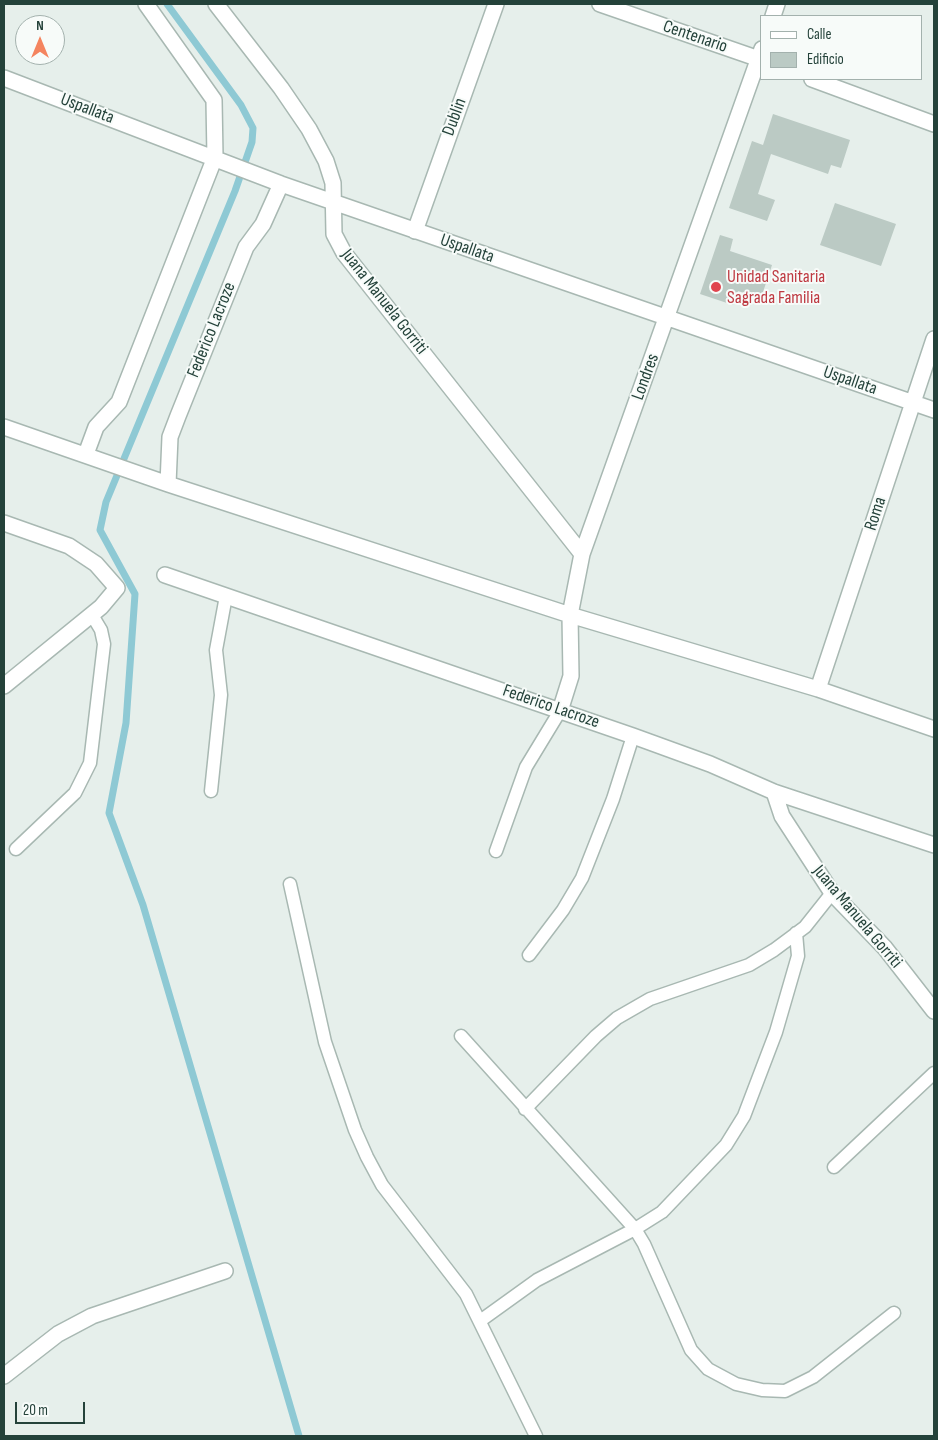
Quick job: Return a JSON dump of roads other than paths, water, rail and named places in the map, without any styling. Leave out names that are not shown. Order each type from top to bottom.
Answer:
[{"type":"street","points":[[86,454],[96,428],[119,402],[222,161],[214,100],[146,4]]},
{"type":"street","name":"Juana Manuela Gorriti","points":[[216,4],[281,88],[309,129],[326,161],[333,183],[334,234],[344,253],[582,554]]},
{"type":"street","name":"Dublin","points":[[415,231],[496,4]]},
{"type":"street","name":"Centenario","points":[[600,4],[760,56]]},
{"type":"street","name":"Londres","points":[[560,711],[571,676],[570,615],[582,554],[760,59]]},
{"type":"street","name":"Uspallata","points":[[4,78],[281,184],[934,410]]},
{"type":"street","points":[[815,80],[934,124]]},
{"type":"street","name":"Federico Lacroze","points":[[162,482],[170,437],[178,416],[246,247],[263,224],[281,184]]},
{"type":"street","name":"Roma","points":[[818,689],[934,339]]},
{"type":"street","points":[[4,427],[162,482],[570,615],[818,689],[934,729]]},
{"type":"street","points":[[4,523],[69,546],[96,564],[104,600],[4,686]]},
{"type":"street","name":"Federico Lacroze","points":[[165,574],[633,736],[710,764],[774,792],[934,845]]},
{"type":"street","name":"Juana Manuela Gorriti","points":[[774,792],[782,816],[806,857],[832,893],[885,948],[934,1011]]},
{"type":"street","points":[[4,1376],[58,1334],[92,1316],[225,1271]]},
{"type":"lane","points":[[211,792],[221,696],[216,650],[226,596]]},
{"type":"lane","points":[[16,849],[75,793],[90,763],[104,644],[101,630],[104,600]]},
{"type":"lane","points":[[496,851],[526,767],[560,711]]},
{"type":"lane","points":[[529,954],[563,910],[582,878],[613,799],[633,736]]},
{"type":"lane","points":[[290,884],[325,1042],[355,1130],[382,1185],[466,1294],[536,1436]]},
{"type":"lane","points":[[526,1109],[596,1036],[616,1018],[650,999],[749,965],[774,950],[805,927],[832,893]]},
{"type":"lane","points":[[480,1321],[537,1280],[635,1229],[662,1212],[726,1145],[744,1116],[790,989],[798,956],[796,934]]},
{"type":"lane","points":[[461,1036],[635,1229],[648,1253],[692,1350],[708,1369],[736,1384],[762,1390],[785,1391],[813,1377],[894,1313]]},
{"type":"lane","points":[[834,1167],[934,1073]]},
{"type":"waterway","points":[[167,4],[241,105],[253,128],[252,142],[235,191],[106,502],[100,530],[135,594],[126,723],[109,813],[143,905],[299,1436]]},
{"type":"place","name":"Unidad Sanitaria Sagrada Familia","points":[[716,287]]}]
